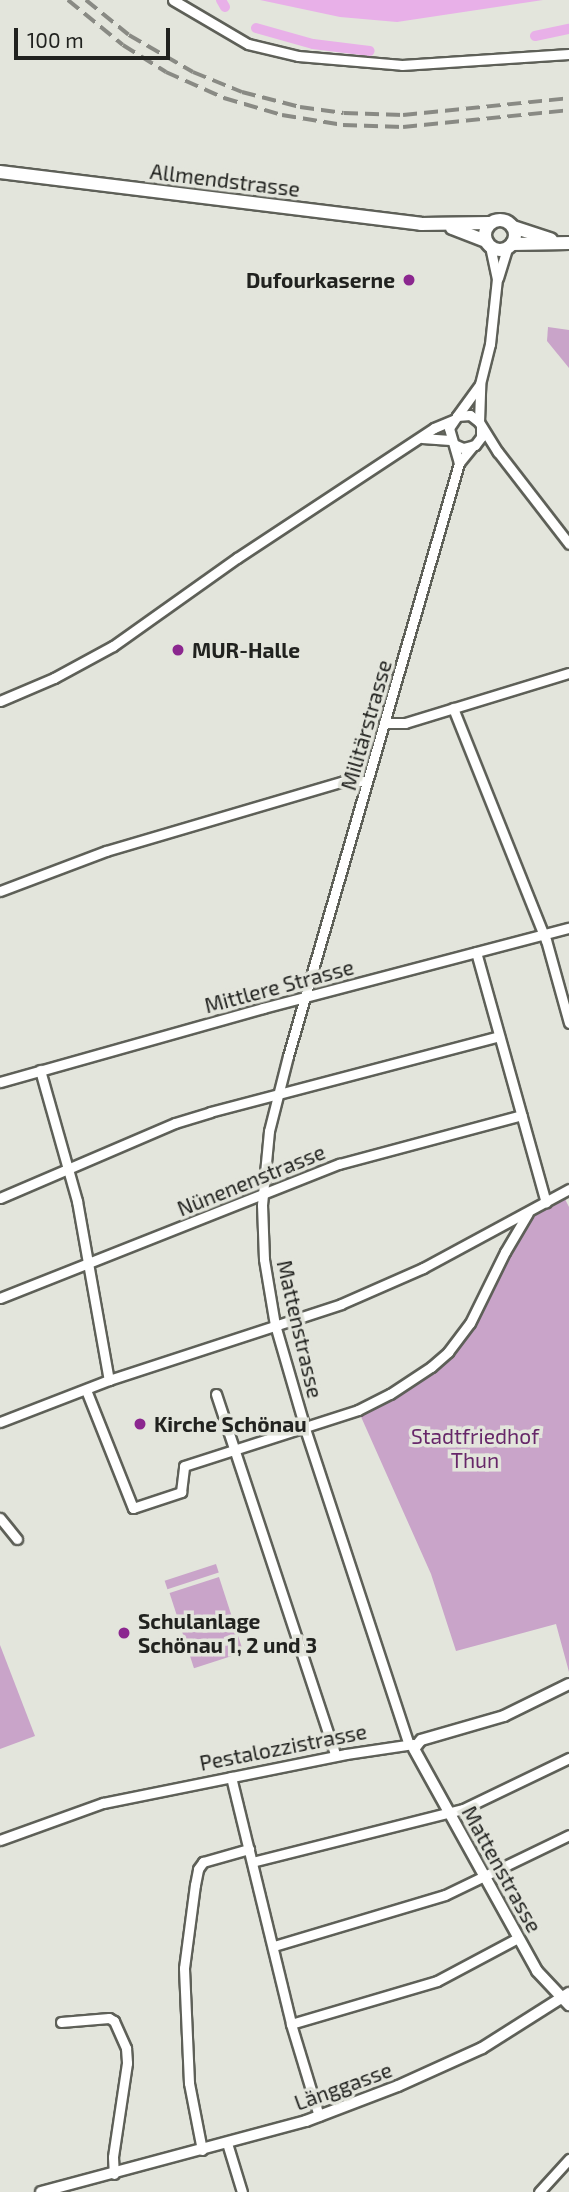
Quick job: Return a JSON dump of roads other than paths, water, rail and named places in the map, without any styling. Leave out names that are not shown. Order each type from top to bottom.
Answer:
[{"type":"main road","name":"Allmendstrasse","points":[[0,172],[445,226],[490,223]]},
{"type":"main road","points":[[502,219],[513,227],[565,243],[510,246],[488,244],[485,230],[490,223],[502,219]]},
{"type":"main road","name":"Allmendstrasse","points":[[445,226],[488,244]]},
{"type":"main road","points":[[510,246],[515,235],[513,227]]},
{"type":"street","points":[[173,0],[248,44],[298,56],[402,65],[569,54]]},
{"type":"street","points":[[488,244],[497,279]]},
{"type":"street","points":[[474,446],[481,437],[480,384],[490,344],[497,279],[510,246]]},
{"type":"street","points":[[459,463],[448,431],[480,384]]},
{"type":"street","points":[[0,701],[54,678],[113,646],[237,558],[455,418],[470,415],[480,425],[569,544]]},
{"type":"street","points":[[420,438],[452,442],[463,448],[474,446],[498,452]]},
{"type":"street","name":"Militärstrasse","points":[[305,997],[459,463],[474,446]]},
{"type":"street","points":[[384,723],[405,723],[569,673]]},
{"type":"street","points":[[453,708],[544,935],[569,1023]]},
{"type":"street","points":[[0,891],[106,851],[344,781],[367,781]]},
{"type":"street","name":"Mittlere Strasse","points":[[0,1082],[305,997],[569,928]]},
{"type":"street","points":[[476,953],[546,1202]]},
{"type":"street","name":"Mattenstrasse","points":[[305,997],[267,1143],[263,1193],[264,1259],[275,1325],[305,1428],[418,1760],[541,1977],[566,1998]]},
{"type":"street","points":[[0,1198],[175,1123],[279,1092],[499,1036]]},
{"type":"street","points":[[40,1070],[69,1167],[109,1380]]},
{"type":"street","name":"Nünenenstrasse","points":[[0,1298],[263,1193],[361,1157],[522,1115]]},
{"type":"street","points":[[0,1422],[109,1380],[307,1316],[390,1283],[528,1213],[569,1189]]},
{"type":"street","points":[[86,1390],[133,1508],[181,1492],[184,1466],[305,1428],[380,1399],[411,1381],[448,1353],[476,1313],[506,1249],[528,1213]]},
{"type":"street","points":[[494,1230],[506,1249]]},
{"type":"street","points":[[216,1394],[335,1756]]},
{"type":"street","points":[[0,1518],[17,1539]]},
{"type":"street","name":"Pestalozzistrasse","points":[[0,1840],[103,1804],[335,1756],[412,1743],[504,1716],[569,1684]]},
{"type":"street","points":[[252,1862],[485,1800],[569,1758]]},
{"type":"street","points":[[231,1777],[291,2024],[319,2116]]},
{"type":"street","points":[[274,1946],[445,1895],[485,1878],[569,1835]]},
{"type":"street","points":[[202,2150],[189,2083],[184,1968],[193,1898],[200,1864],[249,1849]]},
{"type":"street","points":[[291,2024],[437,1981],[518,1938]]},
{"type":"street","name":"Länggasse","points":[[41,2192],[319,2116],[455,2063],[566,1998]]},
{"type":"street","points":[[61,2022],[109,2018],[114,2021],[126,2048],[127,2063],[113,2157],[114,2174]]},
{"type":"street","points":[[228,2143],[242,2192]]},
{"type":"street","points":[[539,2192],[569,2159]]},
{"type":"waterway","points":[[221,0],[225,7]]},
{"type":"waterway","points":[[256,28],[313,44],[370,51]]},
{"type":"waterway","points":[[535,36],[569,29]]},
{"type":"railway","points":[[68,0],[123,45],[166,72],[224,98],[282,115],[343,125],[403,127],[569,110]]},
{"type":"railway","points":[[86,0],[129,35],[193,72],[242,92],[300,107],[344,113],[403,115],[569,98]]},
{"type":"place","name":"Dufourkaserne","points":[[409,280]]},
{"type":"place","name":"MUR-Halle","points":[[178,650]]},
{"type":"place","name":"Kirche Schönau","points":[[140,1424]]},
{"type":"place","name":"Schulanlage Schönau 1, 2 und 3","points":[[124,1633]]},
{"type":"park label","name":"Stadtfriedhof Thun","points":[[475,1448]]}]
